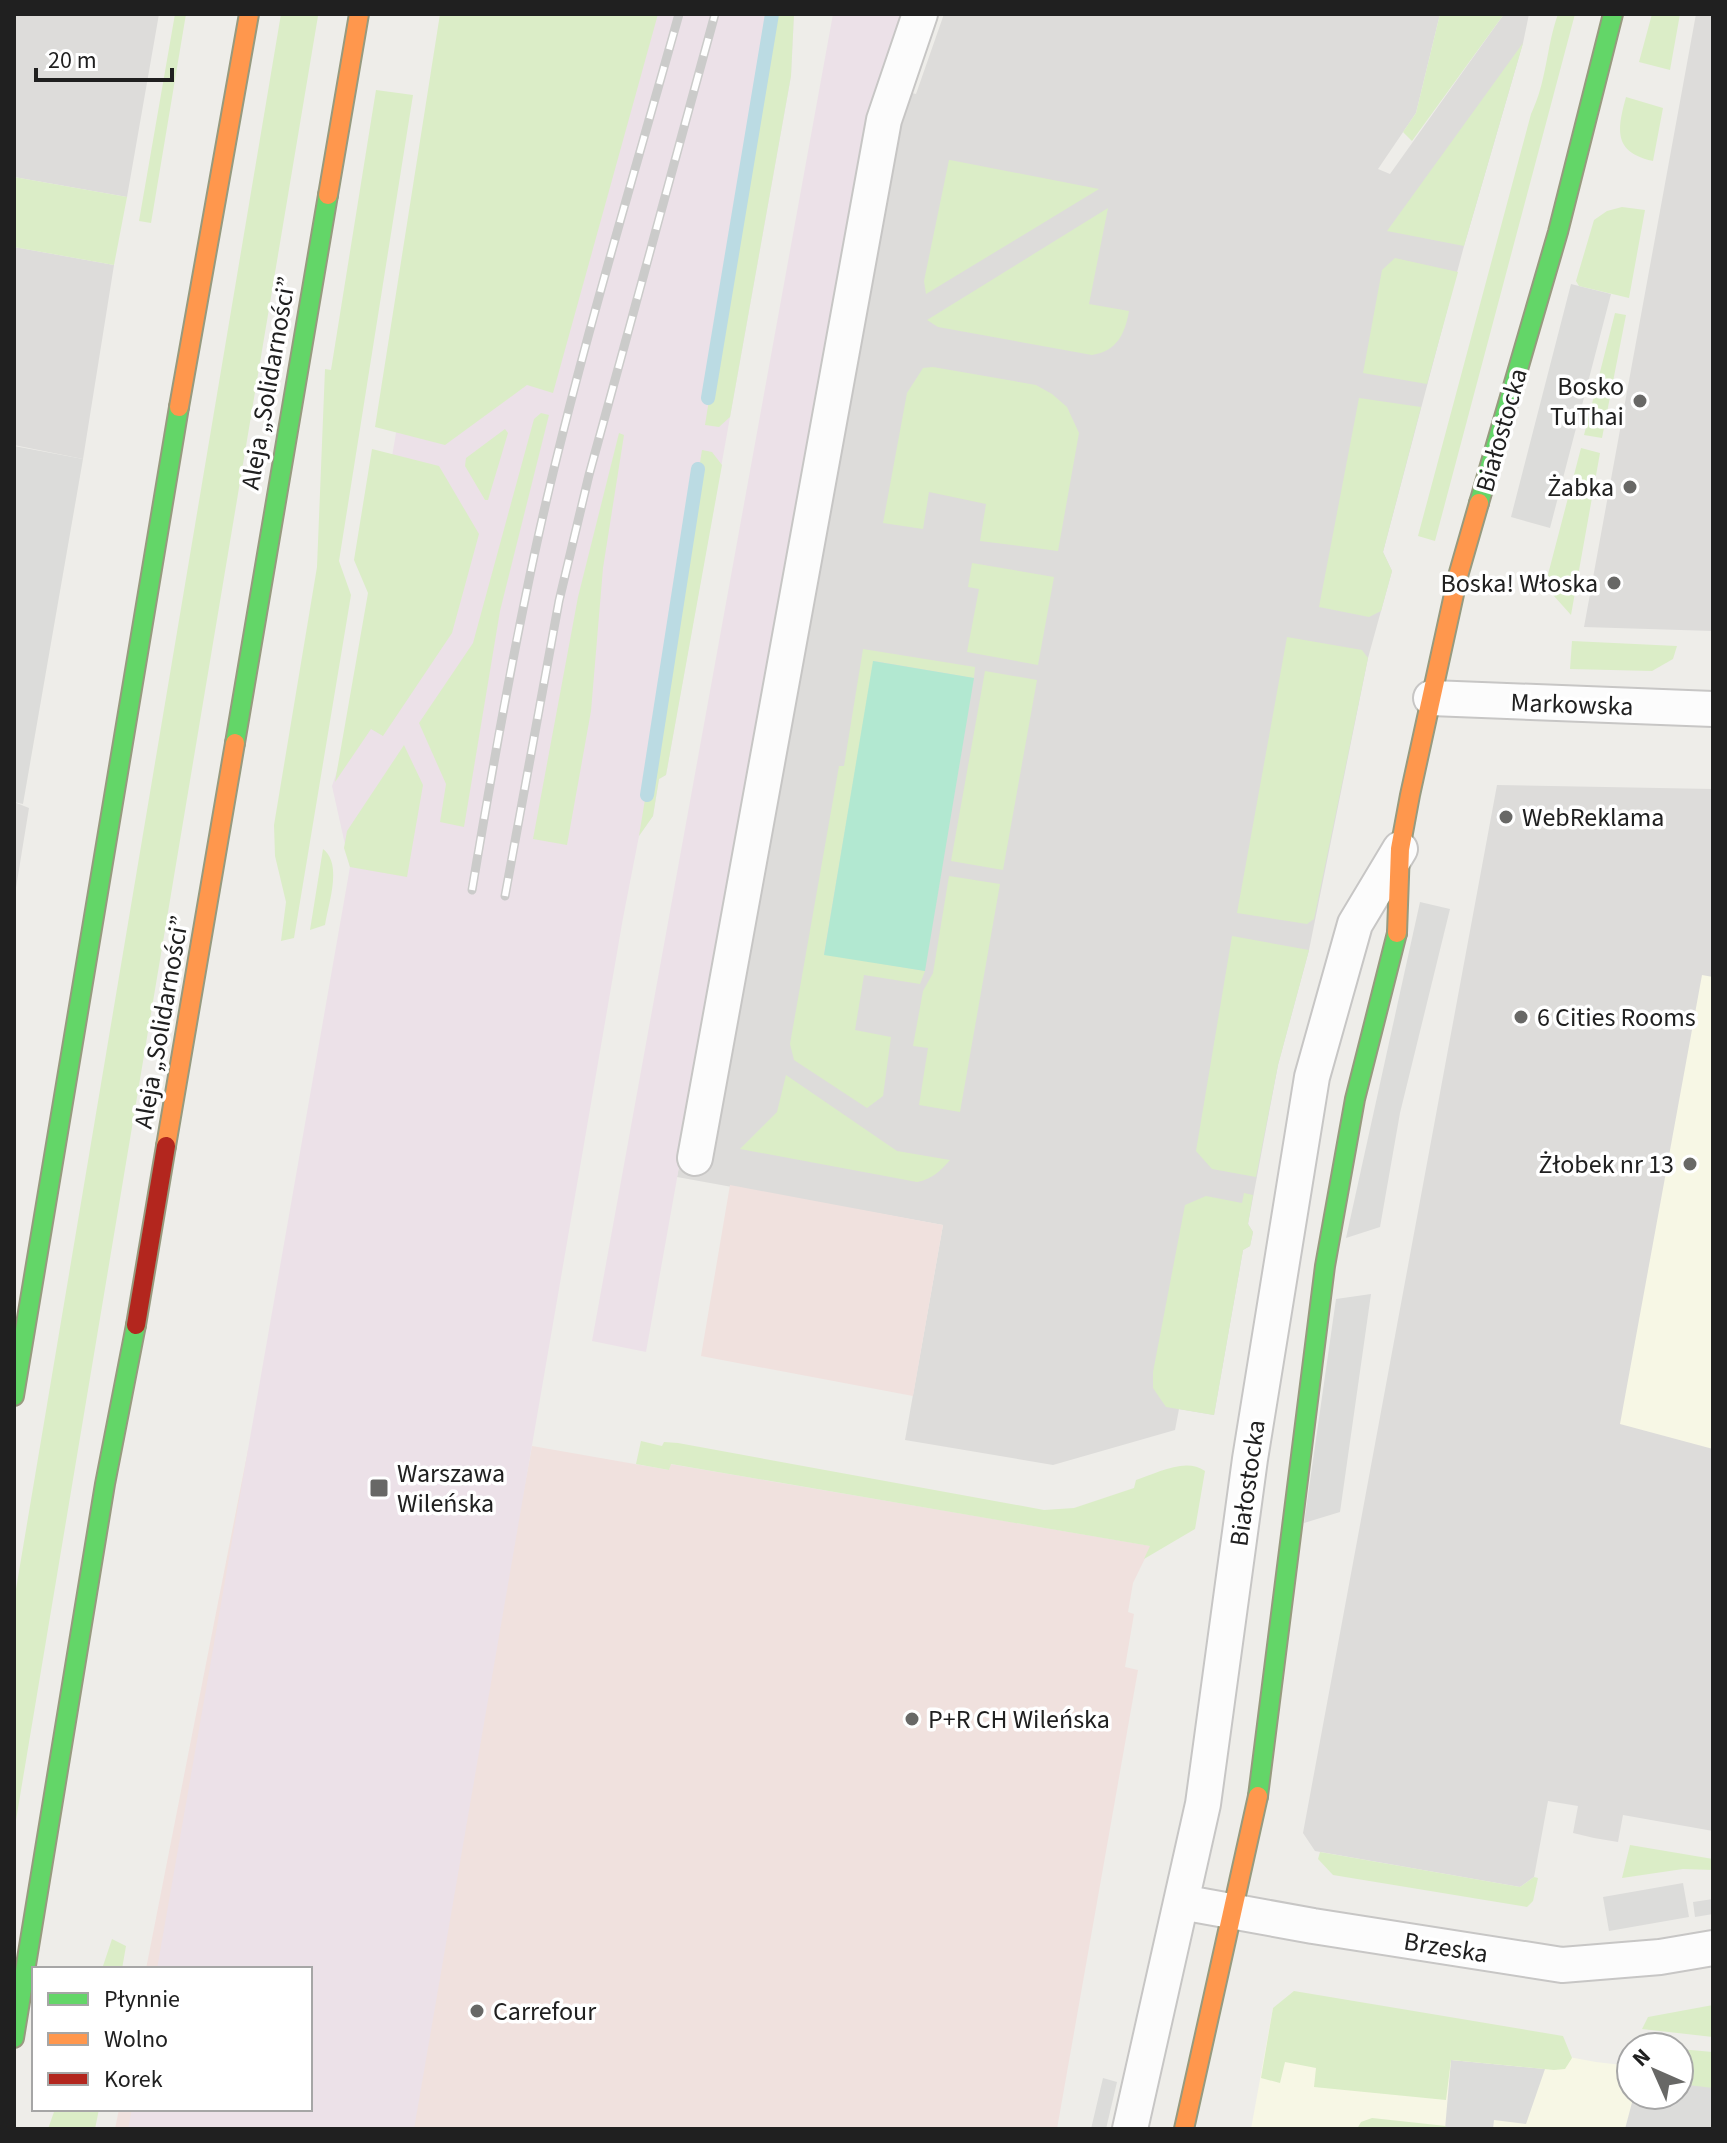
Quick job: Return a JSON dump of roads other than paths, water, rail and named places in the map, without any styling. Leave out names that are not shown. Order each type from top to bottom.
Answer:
[{"type":"main road","points":[[14,1396],[203,265],[249,14]]},
{"type":"main road","name":"Aleja „Solidarności”","points":[[14,2038],[105,1484],[141,1296],[359,14]]},
{"type":"main road","name":"Białostocka","points":[[1184,2129],[1256,1812],[1325,1266],[1355,1099],[1399,927],[1400,849],[1458,576],[1558,232],[1613,14]]},
{"type":"street","points":[[695,1158],[884,120],[920,14]]},
{"type":"street","name":"Markowska","points":[[1431,698],[1713,709]]},
{"type":"street","name":"Białostocka","points":[[1130,2129],[1203,1804],[1250,1459],[1312,1077],[1355,924],[1400,849]]},
{"type":"street","name":"Brzeska","points":[[1181,1902],[1562,1965],[1660,1957],[1713,1948]]},
{"type":"waterway","points":[[708,398],[772,14]]},
{"type":"waterway","points":[[647,795],[698,469]]},
{"type":"railway","points":[[472,890],[529,577],[554,468],[679,14]]},
{"type":"railway","points":[[505,896],[559,601],[589,475],[715,14]]},
{"type":"place","name":"Bosko TuThai","points":[[1640,401]]},
{"type":"place","name":"Żabka","points":[[1630,487]]},
{"type":"place","name":"Boska! Włoska","points":[[1614,583]]},
{"type":"place","name":"WebReklama","points":[[1506,817]]},
{"type":"place","name":"6 Cities Rooms","points":[[1521,1017]]},
{"type":"place","name":"Żłobek nr 13","points":[[1690,1164]]},
{"type":"place","name":"Warszawa Wileńska","points":[[379,1488]]},
{"type":"place","name":"P+R CH Wileńska","points":[[912,1719]]},
{"type":"place","name":"Carrefour","points":[[477,2011]]}]
